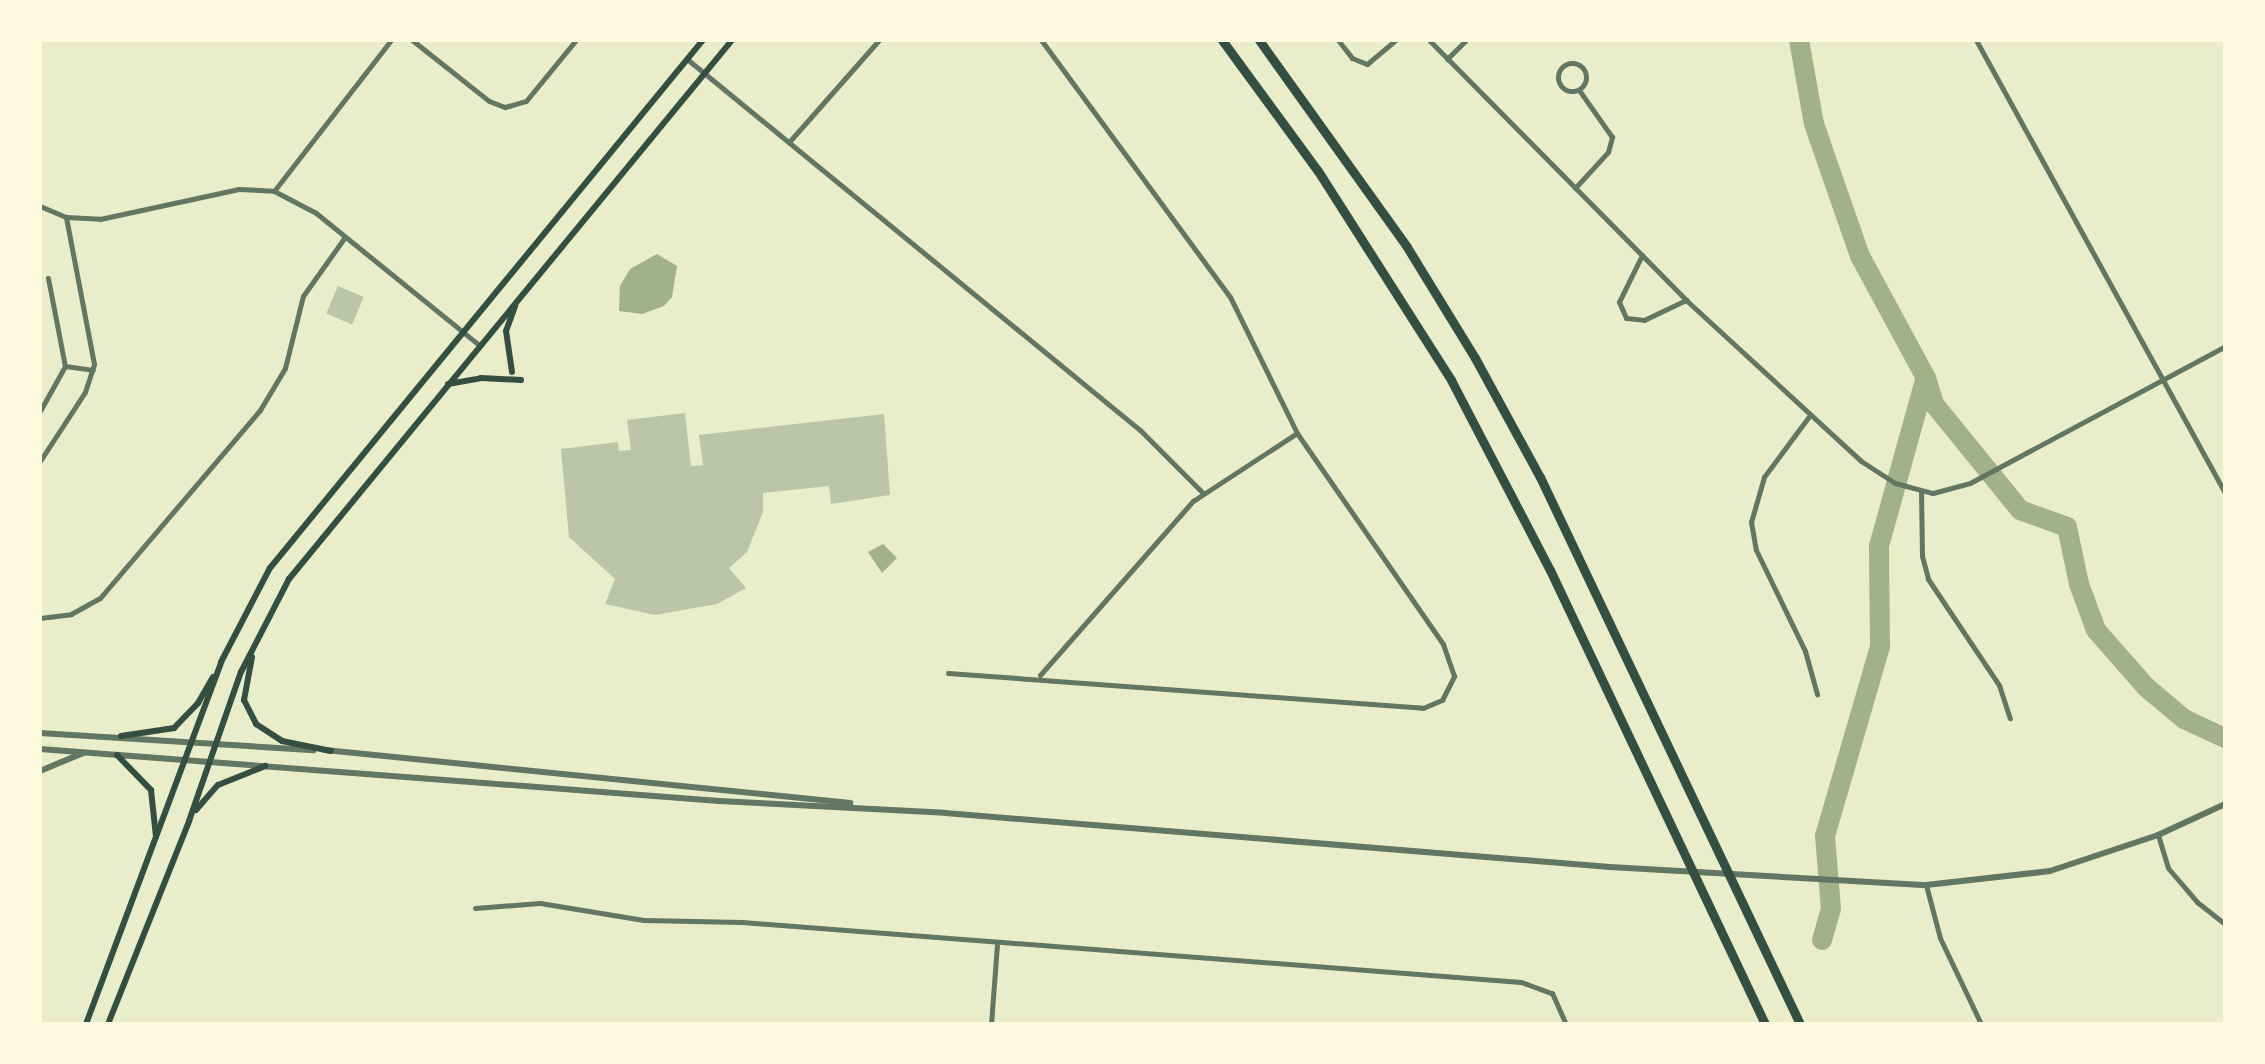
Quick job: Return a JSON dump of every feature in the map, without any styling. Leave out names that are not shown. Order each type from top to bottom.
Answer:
[{"type":"highway","points":[[1222,40],[1328,186],[1451,380],[1507,482],[1766,1024]]},
{"type":"highway","points":[[1260,40],[1406,247],[1475,358],[1540,477],[1800,1024]]},
{"type":"main road","points":[[121,736],[166,730],[183,721],[222,662],[265,577],[296,533],[703,40]]},
{"type":"main road","points":[[108,1024],[261,627],[310,550],[732,40]]},
{"type":"main road","points":[[512,372],[506,332],[519,296]]},
{"type":"main road","points":[[447,384],[468,378],[521,380]]},
{"type":"main road","points":[[261,627],[244,682],[248,714],[274,738],[330,751]]},
{"type":"main road","points":[[86,1024],[222,662]]},
{"type":"main road","points":[[117,755],[152,790],[156,843]]},
{"type":"main road","points":[[189,820],[218,785],[264,766]]},
{"type":"street","points":[[274,191],[391,40]]},
{"type":"street","points":[[412,40],[489,101],[505,107],[526,101],[576,40]]},
{"type":"street","points":[[790,142],[879,40]]},
{"type":"street","points":[[948,673],[1402,708],[1423,708],[1442,700],[1454,676],[1451,657],[1297,433],[1230,297],[1041,40]]},
{"type":"street","points":[[1338,40],[1352,58],[1367,64],[1396,40]]},
{"type":"street","points":[[1429,40],[1686,300],[1860,460],[1895,482],[1921,491],[1950,491],[2225,346]]},
{"type":"street","points":[[1447,59],[1466,40]]},
{"type":"street","points":[[1976,40],[2225,493]]},
{"type":"street","points":[[687,59],[1140,430],[1202,492]]},
{"type":"street","points":[[1575,188],[1608,152],[1612,137],[1578,90],[1562,86],[1559,74],[1564,66],[1578,64],[1584,70],[1586,79],[1578,90]]},
{"type":"street","points":[[40,206],[66,217],[118,218],[239,189],[274,191],[304,205],[478,344]]},
{"type":"street","points":[[40,461],[85,392],[93,370],[93,349],[66,217]]},
{"type":"street","points":[[40,618],[72,614],[100,598],[260,410],[285,368],[303,296],[345,237]]},
{"type":"street","points":[[1642,255],[1619,302],[1626,318],[1644,320],[1686,300]]},
{"type":"street","points":[[40,410],[66,366],[48,278]]},
{"type":"street","points":[[66,366],[93,370]]},
{"type":"street","points":[[1810,415],[1756,492],[1751,535],[1805,651],[1816,694]]},
{"type":"street","points":[[1038,677],[1202,492],[1297,433]]},
{"type":"street","points":[[1921,491],[1922,556],[1928,578],[1999,686],[2010,718]]},
{"type":"street","points":[[40,732],[330,751],[819,798],[873,808]]},
{"type":"street","points":[[40,749],[719,801],[873,808],[1592,866],[1926,885],[2050,871],[2158,835],[2225,804]]},
{"type":"street","points":[[40,771],[89,752]]},
{"type":"street","points":[[2158,835],[2168,868],[2197,902],[2225,924]]},
{"type":"street","points":[[1926,885],[1940,938],[1981,1024]]},
{"type":"street","points":[[475,908],[540,903],[654,921],[742,922],[1520,982],[1552,993],[1566,1024]]},
{"type":"street","points":[[991,1024],[997,944]]},
{"type":"shaded area","points":[[657,254],[677,266],[672,297],[664,306],[642,314],[619,311],[620,286],[630,269]]},
{"type":"shaded area","points":[[883,544],[897,558],[882,573],[868,552]]},
{"type":"building","points":[[338,286],[364,297],[352,325],[326,314]]},
{"type":"building","points":[[685,413],[691,466],[703,465],[699,435],[884,414],[890,495],[831,504],[829,486],[763,493],[763,512],[747,552],[729,568],[746,588],[717,604],[655,615],[605,604],[615,579],[569,537],[561,449],[618,442],[619,451],[631,450],[627,420]]},
{"type":"waterway","points":[[1799,40],[1814,124],[1860,256],[1926,378],[1934,404],[2020,510],[2067,527],[2079,584],[2096,630],[2146,687],[2184,719],[2225,738]]},
{"type":"waterway","points":[[1822,940],[1831,909],[1825,836],[1880,647],[1879,546],[1925,380]]}]
